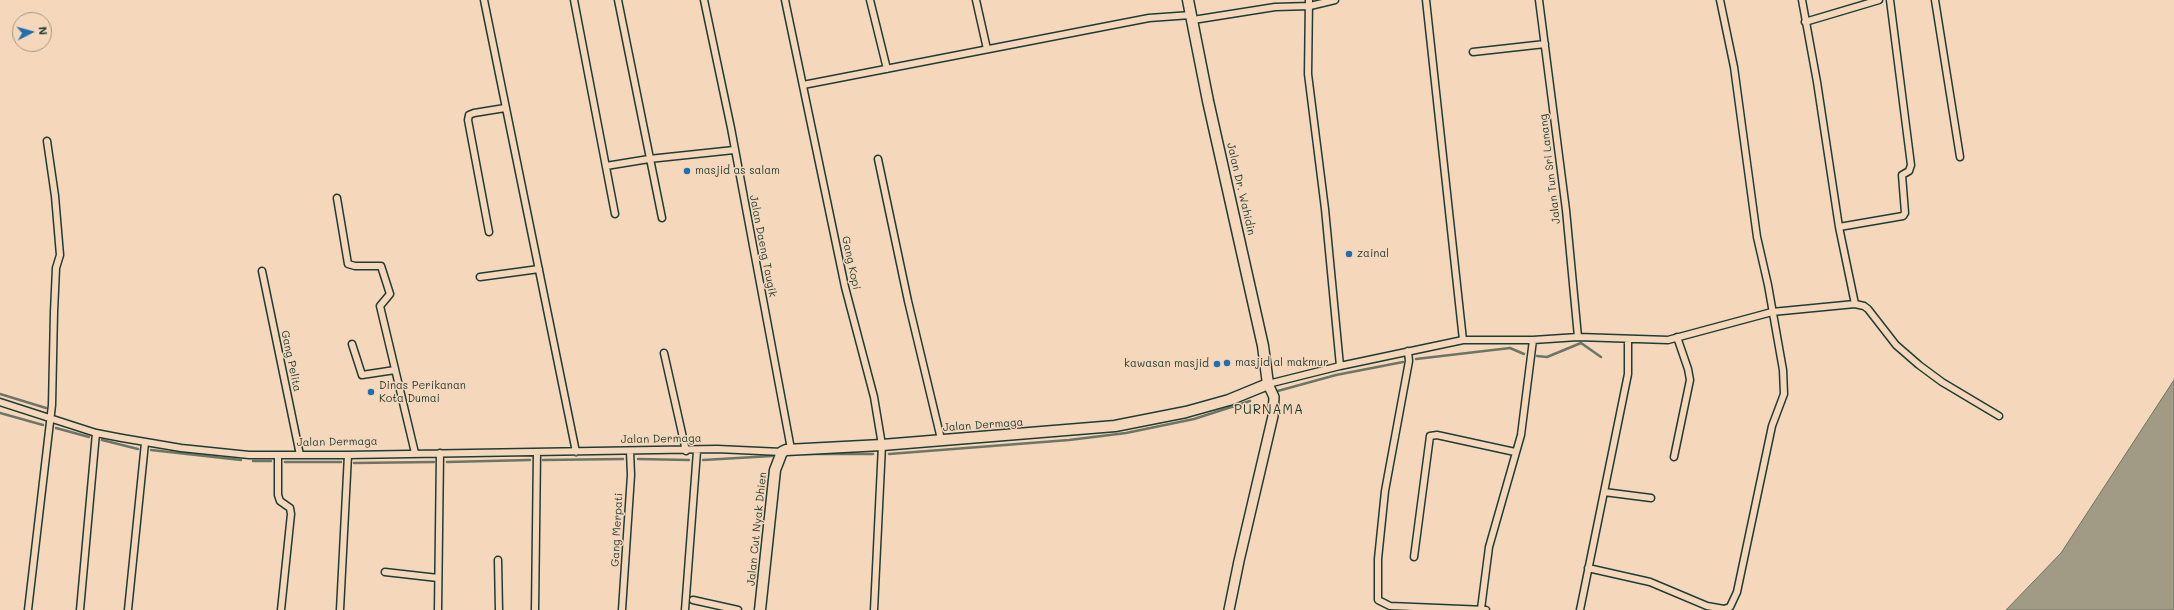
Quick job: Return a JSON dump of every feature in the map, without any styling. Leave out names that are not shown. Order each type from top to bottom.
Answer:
[{"type":"main road","name":"Jalan Dr. Wahidin","points":[[1188,0],[1208,101],[1263,346],[1268,384]]},
{"type":"main road","name":"Jalan Dermaga","points":[[786,450],[882,445],[1115,426],[1186,412],[1228,400],[1268,384]]},
{"type":"main road","name":"Jalan Cut Nyak Dhien","points":[[760,610],[775,470],[786,450]]},
{"type":"street","points":[[484,0],[576,452]]},
{"type":"street","points":[[574,0],[615,214]]},
{"type":"street","points":[[618,0],[662,218]]},
{"type":"street","name":"Jalan Daeng Taugik","points":[[704,0],[784,401],[786,450]]},
{"type":"street","name":"Gang Kopi","points":[[785,0],[845,288],[874,397],[882,445],[874,610]]},
{"type":"street","points":[[870,0],[887,69]]},
{"type":"street","points":[[976,0],[987,50]]},
{"type":"street","points":[[803,85],[1149,18],[1192,18],[1335,0]]},
{"type":"street","points":[[1426,0],[1463,340]]},
{"type":"street","name":"Jalan Tun Sri Lanang","points":[[1539,0],[1566,210],[1578,337]]},
{"type":"street","points":[[1588,568],[1650,582],[1707,606],[1724,609],[1733,604],[1737,592],[1770,436],[1784,394],[1783,370],[1766,274],[1757,237],[1734,67],[1720,0]]},
{"type":"street","points":[[1802,0],[1817,82],[1839,227],[1855,304]]},
{"type":"street","points":[[1805,22],[1879,0]]},
{"type":"street","points":[[1839,227],[1903,216],[1905,213],[1902,175],[1909,171],[1911,165],[1890,0]]},
{"type":"street","points":[[1935,0],[1960,157]]},
{"type":"street","points":[[1309,3],[1308,74],[1325,209],[1340,366]]},
{"type":"street","points":[[1473,52],[1545,44]]},
{"type":"street","points":[[489,232],[468,120],[469,116],[474,113],[505,108]]},
{"type":"street","points":[[28,610],[51,417],[56,268],[60,252],[47,141]]},
{"type":"street","points":[[606,166],[649,159],[734,150]]},
{"type":"street","points":[[878,159],[908,301],[941,439]]},
{"type":"street","points":[[337,198],[348,264],[355,266],[379,265],[382,268],[390,294],[380,306],[415,453]]},
{"type":"street","points":[[480,277],[539,269]]},
{"type":"street","name":"Gang Pelita","points":[[262,271],[300,455]]},
{"type":"street","points":[[1229,610],[1273,416],[1274,397],[1268,384],[1340,366],[1463,340],[1533,340],[1578,337],[1658,340],[1677,338],[1772,312],[1855,304],[1864,306],[1868,309],[1892,340],[1919,365],[1942,382],[1999,416]]},
{"type":"street","points":[[1674,457],[1690,380],[1688,369],[1677,338]]},
{"type":"street","points":[[1580,610],[1628,374],[1628,339]]},
{"type":"street","points":[[1408,351],[1409,360],[1385,491],[1378,559],[1378,600],[1390,606],[1484,609],[1490,547],[1515,452],[1521,435],[1533,340]]},
{"type":"street","points":[[352,344],[362,375],[395,370]]},
{"type":"street","points":[[664,352],[686,451]]},
{"type":"street","name":"Jalan Dermaga","points":[[0,402],[96,432],[145,443],[249,455],[697,451],[717,449],[786,450]]},
{"type":"street","points":[[80,610],[96,432]]},
{"type":"street","points":[[1414,556],[1430,436],[1437,435],[1515,452]]},
{"type":"street","points":[[128,610],[145,443]]},
{"type":"street","name":"Gang Merpati","points":[[622,610],[631,475],[630,451]]},
{"type":"street","points":[[685,610],[697,451]]},
{"type":"street","points":[[535,610],[537,452]]},
{"type":"street","points":[[438,610],[440,453]]},
{"type":"street","points":[[278,455],[278,495],[280,501],[290,508],[291,514],[281,610]]},
{"type":"street","points":[[340,610],[348,455]]},
{"type":"street","points":[[1604,492],[1651,498]]},
{"type":"street","points":[[498,560],[499,610]]},
{"type":"street","points":[[385,572],[438,578]]},
{"type":"street","points":[[693,600],[738,610]]},
{"type":"shaded area","points":[[2174,380],[2174,610],[2006,610],[2061,553]]},
{"type":"waterway","points":[[1537,356],[1547,357],[1581,343],[1601,357]]},
{"type":"waterway","points":[[1416,359],[1510,348],[1524,354]]},
{"type":"waterway","points":[[1274,392],[1336,375],[1403,362]]},
{"type":"waterway","points":[[0,394],[46,408]]},
{"type":"waterway","points":[[889,454],[1069,440],[1126,433],[1194,419],[1250,401]]},
{"type":"waterway","points":[[0,413],[43,425]]},
{"type":"waterway","points":[[56,428],[89,437]]},
{"type":"waterway","points":[[102,440],[138,449]]},
{"type":"waterway","points":[[151,450],[241,460]]},
{"type":"waterway","points":[[793,454],[873,454]]},
{"type":"waterway","points":[[703,460],[772,456]]},
{"type":"waterway","points":[[543,460],[623,459]]},
{"type":"waterway","points":[[638,459],[689,460]]},
{"type":"waterway","points":[[447,462],[530,460]]},
{"type":"waterway","points":[[253,461],[271,461]]},
{"type":"waterway","points":[[285,462],[341,462]]},
{"type":"waterway","points":[[354,463],[434,462]]},
{"type":"place","name":"masjid as salam","points":[[687,171]]},
{"type":"place","name":"zainal","points":[[1349,254]]},
{"type":"place","name":"masjid al makmur","points":[[1227,363]]},
{"type":"place","name":"kawasan masjid","points":[[1217,364]]},
{"type":"place","name":"Dinas Perikanan Kota Dumai","points":[[371,392]]},
{"type":"district","name":"PURNAMA","points":[[1269,410]]}]
